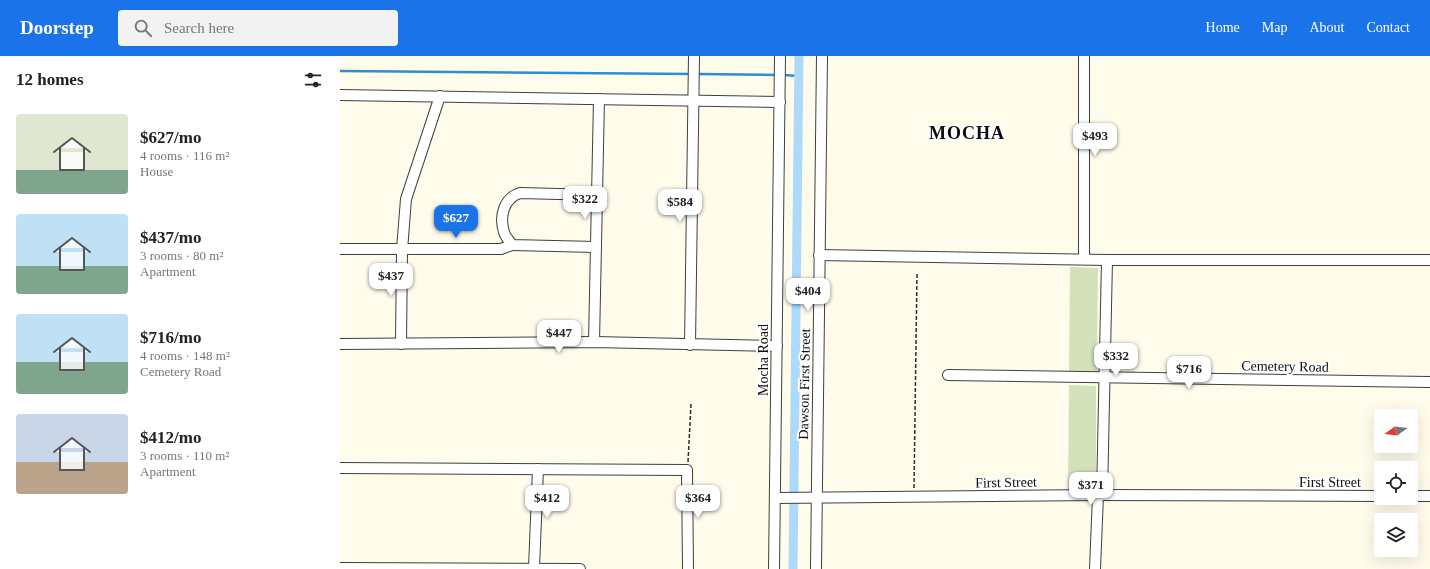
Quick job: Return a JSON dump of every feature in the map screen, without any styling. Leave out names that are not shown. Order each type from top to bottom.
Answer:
[{"type":"street","points":[[690,346],[694,56]]},
{"type":"street","name":"Mocha Road","points":[[774,569],[780,498],[777,346],[780,56]]},
{"type":"street","name":"Dawson First Street","points":[[816,569],[822,56]]},
{"type":"street","points":[[1084,56],[1084,258]]},
{"type":"street","points":[[340,95],[780,102]]},
{"type":"street","points":[[401,344],[402,250],[406,199],[440,96]]},
{"type":"street","points":[[594,342],[599,98]]},
{"type":"street","points":[[512,245],[504,233],[502,219],[506,203],[512,195],[520,193],[597,195]]},
{"type":"street","points":[[340,249],[501,249],[512,245],[596,247]]},
{"type":"street","points":[[819,255],[1084,258],[1107,260],[1430,260]]},
{"type":"street","points":[[1095,569],[1105,378],[1107,260]]},
{"type":"street","points":[[340,344],[594,342],[690,346],[777,346]]},
{"type":"street","name":"Cemetery Road","points":[[948,374],[1105,378],[1430,382]]},
{"type":"street","points":[[340,468],[687,470],[688,569]]},
{"type":"street","points":[[534,568],[538,468]]},
{"type":"street","name":"First Street","points":[[780,498],[1100,495],[1374,496]]},
{"type":"street","points":[[1418,496],[1430,496]]},
{"type":"street","points":[[340,568],[580,569]]},
{"type":"path","points":[[914,496],[917,273]]},
{"type":"path","points":[[687,470],[691,404]]},
{"type":"green space","points":[[1070,267],[1098,268],[1097,371],[1069,371]]},
{"type":"green space","points":[[1069,385],[1096,386],[1096,489],[1068,489]]},
{"type":"waterway","points":[[793,569],[799,56]]},
{"type":"waterway","points":[[340,71],[692,74]]},
{"type":"waterway","points":[[697,74],[778,75]]},
{"type":"waterway","points":[[783,75],[799,76]]},
{"type":"district","name":"MOCHA","points":[[967,133]]}]
